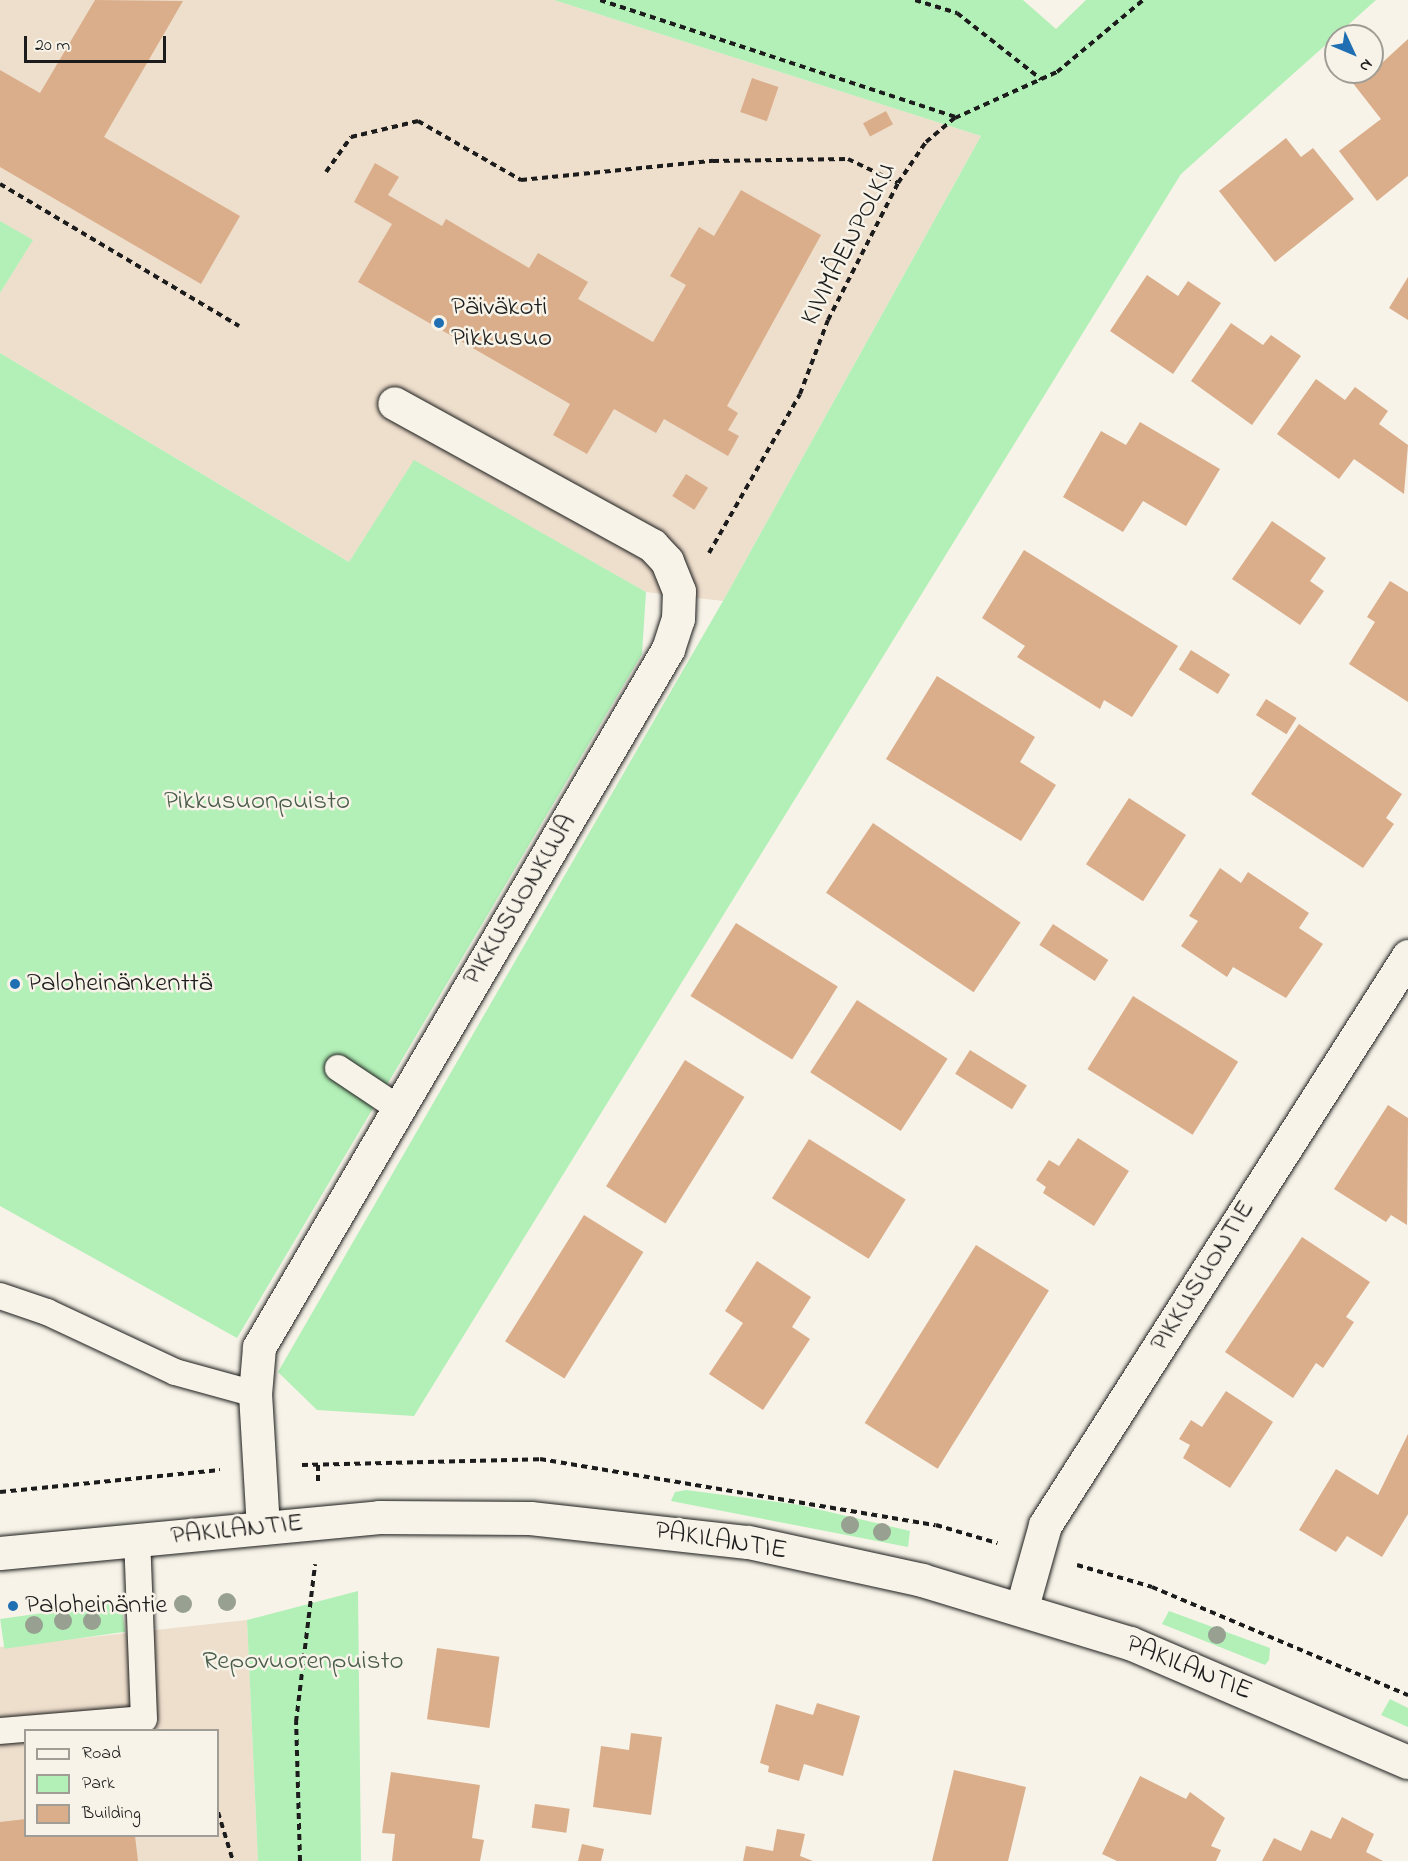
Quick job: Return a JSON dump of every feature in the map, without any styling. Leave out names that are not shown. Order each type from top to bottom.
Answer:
[{"type":"street","name":"PIKKUSUONKUJA","points":[[263,1528],[262,1466],[255,1394],[259,1347],[668,649],[678,619],[679,591],[667,561],[652,545],[394,403]]},
{"type":"street","name":"PIKKUSUONTIE","points":[[1022,1607],[1045,1525],[1408,956]]},
{"type":"street","name":"PAKILANTIE","points":[[0,1553],[391,1517],[604,1523],[748,1542],[1022,1607],[1130,1643],[1408,1762]]},
{"type":"lane","points":[[338,1068],[398,1108]]},
{"type":"lane","points":[[0,1296],[47,1312],[175,1372],[255,1394]]},
{"type":"lane","points":[[0,1731],[144,1719],[137,1540]]},
{"type":"path","points":[[600,0],[956,118]]},
{"type":"path","points":[[915,0],[957,13],[1041,80]]},
{"type":"path","name":"KIVIMÄENPOLKU","points":[[679,591],[702,566],[800,394],[828,320],[898,183],[926,142],[956,118],[1041,80],[1104,36],[1143,0]]},
{"type":"path","points":[[326,172],[351,137],[418,121],[521,180],[713,161],[848,159],[898,183]]},
{"type":"path","points":[[0,184],[239,326]]},
{"type":"path","points":[[300,1861],[296,1722],[319,1522],[318,1465]]},
{"type":"path","points":[[0,1492],[262,1466]]},
{"type":"path","points":[[219,1815],[233,1861]]},
{"type":"shaded area","name":"Päiväkoti Pikkusuo","points":[[0,0],[554,0],[981,136],[723,601],[646,592],[414,461],[349,562],[0,353],[0,293],[32,241],[0,221]]},
{"type":"shaded area","points":[[247,1620],[258,1861],[0,1861],[0,1647]]},
{"type":"green space","points":[[554,0],[1023,0],[1056,29],[1086,0],[1376,0],[1349,24],[1324,24],[1324,46],[1181,174],[414,1416],[317,1410],[278,1372],[723,601],[981,136]]},
{"type":"green space","points":[[0,221],[33,240],[0,293]]},
{"type":"green space","name":"Pikkusuonpuisto","points":[[0,353],[349,562],[414,460],[646,592],[642,654],[237,1338],[0,1206]]},
{"type":"green space","points":[[686,1490],[800,1505],[910,1531],[908,1547],[671,1501],[675,1492]]},
{"type":"green space","name":"Repovuorenpuisto","points":[[358,1591],[361,1861],[258,1861],[247,1620]]},
{"type":"green space","points":[[121,1602],[125,1632],[4,1649],[0,1619]]},
{"type":"green space","points":[[1169,1611],[1270,1648],[1269,1660],[1265,1665],[1162,1624]]},
{"type":"green space","points":[[1390,1699],[1408,1708],[1408,1727],[1381,1715]]},
{"type":"building","points":[[95,0],[183,1],[104,137],[240,216],[201,284],[0,167],[0,70],[40,93]]},
{"type":"building","points":[[1408,39],[1408,176],[1377,201],[1339,151],[1381,119],[1354,84],[1384,84],[1384,61]]},
{"type":"building","points":[[752,78],[778,87],[767,121],[740,112]]},
{"type":"building","points":[[886,111],[893,124],[870,136],[863,123]]},
{"type":"building","points":[[1286,138],[1301,157],[1313,148],[1354,199],[1275,262],[1219,191]]},
{"type":"building","points":[[375,163],[399,177],[388,195],[442,226],[446,219],[529,268],[538,253],[588,282],[578,299],[653,342],[686,285],[670,276],[699,227],[714,236],[741,190],[821,235],[727,406],[738,413],[728,430],[739,436],[728,456],[664,419],[656,433],[614,409],[587,454],[553,435],[570,404],[358,282],[392,224],[354,202]]},
{"type":"building","points":[[1147,275],[1178,296],[1188,281],[1221,303],[1173,374],[1110,331]]},
{"type":"building","points":[[1408,277],[1408,320],[1389,308]]},
{"type":"building","points":[[1231,323],[1263,345],[1271,335],[1301,356],[1252,425],[1191,381]]},
{"type":"building","points":[[1316,379],[1345,400],[1355,387],[1388,411],[1379,424],[1408,445],[1404,494],[1354,459],[1339,479],[1277,434]]},
{"type":"building","points":[[1140,422],[1220,469],[1186,526],[1143,501],[1123,532],[1063,497],[1101,431],[1126,445]]},
{"type":"building","points":[[686,474],[708,488],[694,510],[672,496]]},
{"type":"building","points":[[1272,521],[1326,558],[1310,581],[1324,591],[1300,625],[1232,579]]},
{"type":"building","points":[[1024,550],[1178,646],[1132,717],[1104,700],[1100,709],[1017,657],[1025,646],[982,618]]},
{"type":"building","points":[[1390,581],[1408,592],[1408,702],[1349,664],[1375,622],[1367,617]]},
{"type":"building","points":[[1191,650],[1230,674],[1218,694],[1179,670]]},
{"type":"building","points":[[937,676],[1035,737],[1020,762],[1056,785],[1021,841],[886,759]]},
{"type":"building","points":[[1266,699],[1297,718],[1286,734],[1256,715]]},
{"type":"building","points":[[1299,724],[1402,794],[1386,818],[1394,824],[1363,868],[1251,794]]},
{"type":"building","points":[[1129,798],[1186,835],[1143,901],[1086,864]]},
{"type":"building","points":[[873,823],[1021,923],[974,992],[826,893]]},
{"type":"building","points":[[1220,868],[1241,883],[1248,872],[1309,913],[1299,928],[1323,944],[1286,998],[1233,967],[1227,977],[1181,946],[1198,921],[1189,916]]},
{"type":"building","points":[[736,923],[838,987],[792,1060],[690,996]]},
{"type":"building","points":[[1053,924],[1108,960],[1095,981],[1039,945]]},
{"type":"building","points":[[1133,996],[1238,1062],[1193,1135],[1087,1069]]},
{"type":"building","points":[[857,1000],[948,1059],[901,1131],[810,1072]]},
{"type":"building","points":[[970,1050],[1027,1086],[1012,1109],[955,1074]]},
{"type":"building","points":[[685,1060],[744,1097],[665,1223],[606,1186]]},
{"type":"building","points":[[1388,1105],[1408,1118],[1407,1225],[1391,1215],[1386,1222],[1334,1189]]},
{"type":"building","points":[[1078,1138],[1129,1171],[1094,1226],[1043,1193],[1046,1187],[1036,1180],[1049,1160],[1059,1166]]},
{"type":"building","points":[[809,1139],[906,1199],[869,1259],[772,1198]]},
{"type":"building","points":[[584,1215],[643,1252],[564,1378],[505,1341]]},
{"type":"building","points":[[1302,1237],[1370,1282],[1346,1317],[1354,1322],[1323,1368],[1316,1363],[1293,1398],[1225,1352]]},
{"type":"building","points":[[976,1245],[1049,1291],[938,1469],[865,1423]]},
{"type":"building","points":[[757,1261],[811,1297],[792,1327],[810,1339],[763,1410],[709,1374],[743,1323],[725,1311]]},
{"type":"building","points":[[1226,1391],[1273,1422],[1230,1488],[1183,1458],[1190,1445],[1179,1439],[1191,1420],[1202,1427]]},
{"type":"building","points":[[1408,1434],[1408,1514],[1382,1557],[1347,1536],[1336,1552],[1299,1530],[1336,1469],[1378,1495]]},
{"type":"building","points":[[437,1648],[499,1657],[489,1728],[427,1719]]},
{"type":"building","points":[[817,1703],[860,1716],[843,1776],[804,1764],[799,1781],[768,1772],[769,1766],[760,1763],[776,1704],[813,1715]]},
{"type":"building","points":[[631,1733],[662,1737],[651,1815],[593,1807],[601,1746],[629,1750]]},
{"type":"building","points":[[954,1770],[1026,1787],[1008,1861],[932,1861]]},
{"type":"building","points":[[391,1772],[480,1785],[472,1838],[484,1840],[480,1861],[392,1861],[395,1834],[382,1833]]},
{"type":"building","points":[[1140,1776],[1186,1799],[1190,1792],[1225,1818],[1211,1846],[1221,1850],[1216,1861],[1117,1861],[1102,1854]]},
{"type":"building","points":[[535,1804],[570,1809],[566,1833],[532,1828]]},
{"type":"building","points":[[1342,1817],[1374,1834],[1366,1852],[1383,1861],[1262,1861],[1274,1838],[1301,1851],[1311,1830],[1331,1839]]},
{"type":"building","points":[[24,1819],[24,1837],[135,1837],[138,1861],[0,1861],[0,1822]]},
{"type":"building","points":[[777,1829],[805,1834],[800,1856],[813,1861],[743,1861],[746,1846],[773,1851]]},
{"type":"building","points":[[582,1844],[604,1849],[601,1861],[578,1861]]},
{"type":"place","name":"Päiväkoti Pikkusuo","points":[[439,323]]},
{"type":"place","name":"Paloheinänkenttä","points":[[15,984]]},
{"type":"place","name":"Paloheinäntie","points":[[13,1606]]}]
